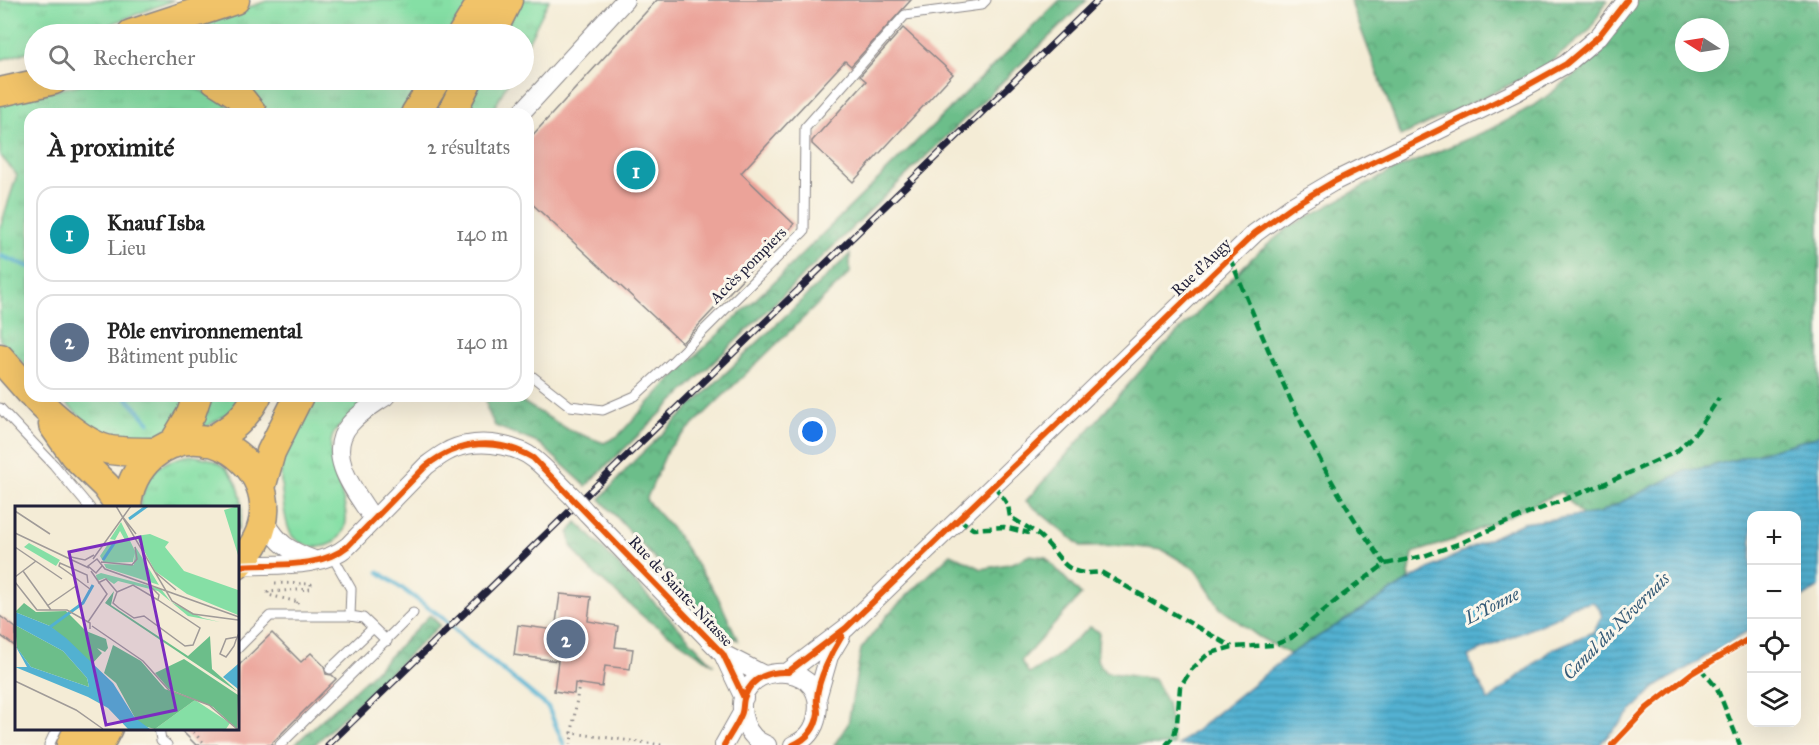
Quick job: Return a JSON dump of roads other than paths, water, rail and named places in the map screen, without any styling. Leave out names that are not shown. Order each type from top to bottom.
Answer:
[{"type":"main road","points":[[172,20],[209,0]]},
{"type":"main road","points":[[160,24],[235,0]]},
{"type":"main road","points":[[468,24],[483,0]]},
{"type":"main road","points":[[495,24],[508,0]]},
{"type":"main road","points":[[0,80],[24,72]]},
{"type":"main road","points":[[0,92],[24,87]]},
{"type":"main road","points":[[231,90],[249,108]]},
{"type":"main road","points":[[419,108],[429,90]]},
{"type":"main road","points":[[454,108],[463,90]]},
{"type":"main road","points":[[0,358],[24,386]]},
{"type":"main road","points":[[37,402],[74,455],[106,486],[120,506]]},
{"type":"main road","points":[[40,402],[80,435],[109,450],[165,448],[190,441],[208,442],[222,446],[240,458],[255,474],[261,488],[264,520],[259,538],[249,554],[238,565]]},
{"type":"main road","points":[[127,506],[127,497],[133,480],[143,464],[165,448],[191,414],[195,402]]},
{"type":"main road","points":[[208,442],[230,430],[242,420],[253,402]]},
{"type":"main road","points":[[261,488],[271,452],[296,402]]},
{"type":"main road","points":[[71,745],[78,730]]},
{"type":"main road","points":[[99,745],[107,730]]},
{"type":"street","points":[[526,108],[625,0]]},
{"type":"street","name":"Rue d'Augy","points":[[788,672],[846,628],[1255,233],[1294,205],[1333,182],[1516,92],[1566,64],[1599,36],[1627,0]]},
{"type":"street","points":[[238,566],[301,564],[333,557],[348,546],[374,520],[346,476],[341,462],[340,447],[348,426],[377,402]]},
{"type":"street","name":"Rue de Sainte-Nitasse","points":[[374,520],[426,466],[438,457],[466,445],[492,445],[523,452],[533,458],[572,496],[723,654],[764,675]]},
{"type":"street","points":[[264,520],[281,544],[291,551],[314,560]]},
{"type":"street","name":"Rue d'Augy","points":[[793,745],[810,734],[816,723],[817,698],[830,656],[846,628]]},
{"type":"street","name":"Rue de Sainte-Nitasse","points":[[723,654],[743,705],[746,726],[753,736],[767,745]]},
{"type":"street","points":[[724,745],[743,705],[748,688],[764,675],[788,672],[806,681],[817,698]]},
{"type":"lane","name":"Accès pompiers","points":[[534,378],[570,406],[603,410],[634,396],[674,360],[804,231],[805,128],[905,15],[981,5],[986,0]]},
{"type":"lane","points":[[0,408],[54,465],[88,506]]},
{"type":"lane","points":[[333,557],[351,589],[350,616]]},
{"type":"lane","points":[[279,745],[413,613]]},
{"type":"lane","points":[[238,648],[270,616],[363,618],[387,641]]},
{"type":"lane","points":[[330,669],[373,628]]},
{"type":"lane","points":[[49,745],[56,730]]},
{"type":"lane","points":[[159,730],[161,740],[166,745]]},
{"type":"water","points":[[1819,434],[1819,587],[1801,598],[1801,511],[1747,511],[1747,631],[1654,688],[1599,745],[1178,745],[1290,654],[1416,576],[1523,523],[1599,513],[1685,471],[1708,467],[1813,438]],"holes":[[[1593,602],[1599,608],[1602,617],[1593,632],[1551,650],[1488,701],[1468,656],[1560,616],[1569,607]]]},
{"type":"waterway","points":[[1,256],[24,265]]},
{"type":"waterway","points":[[131,402],[149,422]]},
{"type":"waterway","points":[[379,572],[443,618],[467,641],[548,707],[564,745]]},
{"type":"railway","points":[[328,745],[1098,0]]},
{"type":"place","name":"Knauf Isba","points":[[636,170]]},
{"type":"place","name":"Pôle environnemental","points":[[566,639]]},
{"type":"water label","name":"L'Yonne","points":[[1492,606]]},
{"type":"water label","name":"Canal du Nivernais","points":[[1616,626]]}]
